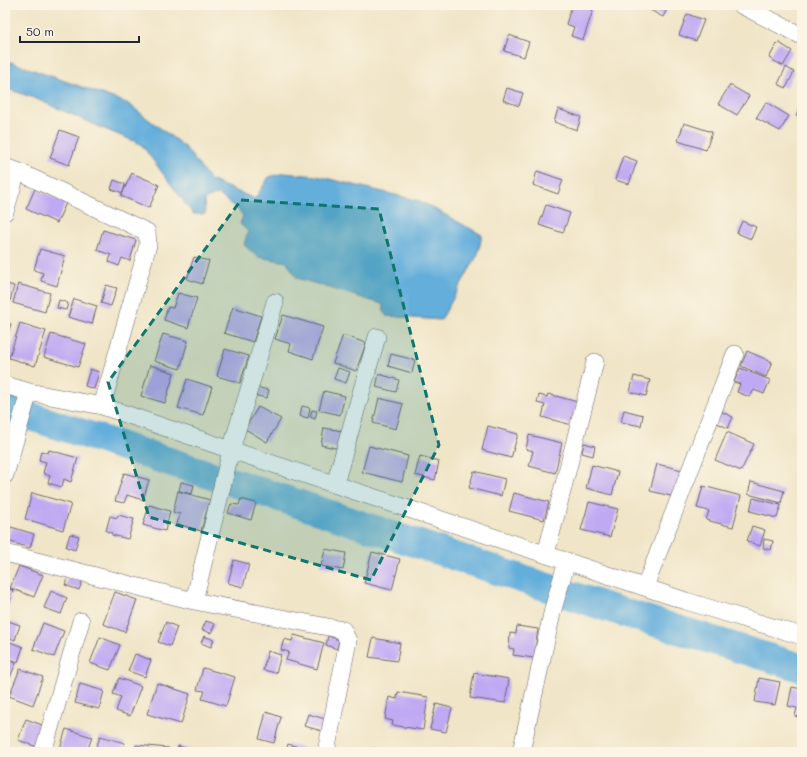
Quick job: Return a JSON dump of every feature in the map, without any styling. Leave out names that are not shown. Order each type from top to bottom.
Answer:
[{"type":"street","points":[[741,5],[802,36]]},
{"type":"street","points":[[5,212],[11,169],[147,232],[148,245],[102,406]]},
{"type":"street","points":[[194,601],[231,450],[275,302]]},
{"type":"street","points":[[335,484],[377,337]]},
{"type":"street","points":[[645,587],[735,354]]},
{"type":"street","points":[[546,554],[595,362]]},
{"type":"street","points":[[5,385],[29,392],[102,406],[645,587],[802,636]]},
{"type":"street","points":[[5,475],[9,443],[29,392]]},
{"type":"street","points":[[5,553],[194,601],[343,630],[348,641],[326,752]]},
{"type":"street","points":[[521,752],[554,609],[567,561]]},
{"type":"street","points":[[43,752],[81,621]]},
{"type":"highlighted area","points":[[241,200],[379,209],[439,445],[371,580],[149,517],[108,382]]},
{"type":"water","points":[[5,60],[127,103],[185,147],[210,180],[255,199],[269,177],[284,173],[317,176],[420,201],[482,235],[478,254],[441,320],[386,316],[382,304],[297,278],[287,262],[258,257],[244,245],[248,231],[240,224],[243,216],[239,210],[218,194],[204,200],[205,214],[193,214],[141,144],[34,98],[5,88]]},
{"type":"building","points":[[572,5],[578,5],[593,10],[583,40],[571,36],[574,27],[566,24]]},
{"type":"building","points":[[641,5],[669,5],[663,17]]},
{"type":"building","points":[[687,14],[704,20],[696,41],[679,35]]},
{"type":"building","points":[[509,35],[529,42],[524,57],[504,51]]},
{"type":"building","points":[[778,42],[792,51],[783,66],[769,58]]},
{"type":"building","points":[[786,67],[794,72],[786,88],[778,84]]},
{"type":"building","points":[[730,85],[749,96],[737,115],[718,104]]},
{"type":"building","points":[[507,88],[523,93],[519,106],[503,100]]},
{"type":"building","points":[[766,102],[789,116],[780,131],[756,118]]},
{"type":"building","points":[[558,109],[581,117],[577,130],[554,122]]},
{"type":"building","points":[[799,109],[802,111],[801,119],[796,116]]},
{"type":"building","points":[[684,123],[712,132],[706,150],[678,141]]},
{"type":"building","points":[[60,130],[79,137],[69,165],[50,158]]},
{"type":"building","points":[[623,156],[637,161],[629,184],[615,180]]},
{"type":"building","points":[[537,171],[563,180],[558,194],[533,185]]},
{"type":"building","points":[[132,173],[159,185],[149,208],[121,196]]},
{"type":"building","points":[[114,180],[125,184],[123,193],[111,189]]},
{"type":"building","points":[[35,189],[66,203],[57,223],[26,209]]},
{"type":"building","points":[[546,205],[570,213],[563,233],[539,225]]},
{"type":"building","points":[[742,221],[756,227],[751,239],[737,233]]},
{"type":"building","points":[[103,230],[136,240],[130,261],[122,258],[119,266],[109,262],[111,255],[97,250]]},
{"type":"building","points":[[40,249],[65,256],[57,286],[41,281],[43,273],[34,270]]},
{"type":"building","points":[[194,257],[209,261],[202,284],[187,279]]},
{"type":"building","points":[[7,284],[14,286],[10,301],[5,300]]},
{"type":"building","points":[[18,284],[50,293],[45,312],[13,303]]},
{"type":"building","points":[[106,285],[117,288],[111,306],[101,303]]},
{"type":"building","points":[[178,293],[197,298],[188,328],[164,320],[168,307],[173,308]]},
{"type":"building","points":[[74,299],[97,306],[92,324],[68,317]]},
{"type":"building","points":[[59,300],[68,303],[66,310],[57,308]]},
{"type":"building","points":[[233,307],[261,316],[253,342],[224,333]]},
{"type":"building","points":[[283,315],[323,327],[313,359],[289,351],[291,344],[275,339]]},
{"type":"building","points":[[5,322],[11,324],[6,339],[5,339]]},
{"type":"building","points":[[20,323],[46,331],[35,366],[9,358]]},
{"type":"building","points":[[51,334],[86,344],[78,367],[44,357]]},
{"type":"building","points":[[163,334],[188,341],[180,369],[154,361]]},
{"type":"building","points":[[343,335],[366,343],[356,371],[333,363]]},
{"type":"building","points":[[225,349],[249,356],[240,383],[217,376]]},
{"type":"building","points":[[747,351],[772,362],[766,377],[741,366]]},
{"type":"building","points":[[391,354],[415,360],[412,373],[388,366]]},
{"type":"building","points":[[150,365],[174,373],[165,403],[141,396]]},
{"type":"building","points":[[338,368],[350,372],[346,383],[334,379]]},
{"type":"building","points":[[740,368],[770,380],[764,394],[754,390],[750,397],[737,392],[740,384],[734,382]]},
{"type":"building","points":[[90,369],[99,372],[94,389],[85,386]]},
{"type":"building","points":[[379,374],[399,380],[396,392],[376,387]]},
{"type":"building","points":[[634,376],[650,380],[646,396],[630,392]]},
{"type":"building","points":[[187,379],[212,387],[203,415],[178,408]]},
{"type":"building","points":[[255,387],[269,390],[267,398],[253,395]]},
{"type":"building","points":[[324,391],[345,396],[340,415],[319,410]]},
{"type":"building","points":[[548,394],[578,402],[572,425],[542,417],[545,405],[537,403],[539,395],[547,397]]},
{"type":"building","points":[[379,398],[403,404],[396,429],[373,423]]},
{"type":"building","points":[[302,406],[310,408],[308,418],[300,416]]},
{"type":"building","points":[[258,407],[281,419],[267,442],[245,429]]},
{"type":"building","points":[[312,410],[317,411],[315,419],[310,417]]},
{"type":"building","points":[[624,410],[643,415],[641,426],[621,422]]},
{"type":"building","points":[[720,411],[733,417],[728,428],[715,422]]},
{"type":"building","points":[[488,426],[518,434],[511,458],[482,450]]},
{"type":"building","points":[[324,428],[343,431],[340,449],[321,445]]},
{"type":"building","points":[[727,432],[754,444],[741,471],[715,460]]},
{"type":"building","points":[[529,435],[562,443],[555,473],[529,466],[533,451],[526,449]]},
{"type":"building","points":[[584,443],[595,446],[593,456],[582,453]]},
{"type":"building","points":[[369,446],[408,456],[402,482],[362,472]]},
{"type":"building","points":[[49,450],[78,458],[71,482],[64,479],[62,487],[48,483],[50,476],[43,473],[46,462],[39,460],[41,451],[48,453]]},
{"type":"building","points":[[420,456],[439,461],[435,480],[415,475]]},
{"type":"building","points":[[657,464],[686,471],[679,498],[650,491]]},
{"type":"building","points":[[592,465],[618,472],[612,495],[586,488]]},
{"type":"building","points":[[474,471],[505,479],[501,496],[469,488]]},
{"type":"building","points":[[124,473],[149,480],[143,500],[127,495],[124,503],[115,501]]},
{"type":"building","points":[[181,482],[194,485],[192,494],[179,491]]},
{"type":"building","points":[[751,482],[784,491],[781,503],[748,494]]},
{"type":"building","points":[[703,486],[741,496],[733,527],[706,520],[709,511],[697,508]]},
{"type":"building","points":[[178,491],[210,500],[201,531],[177,524],[180,514],[173,512]]},
{"type":"building","points":[[32,493],[71,504],[63,530],[25,519]]},
{"type":"building","points":[[514,493],[549,502],[544,520],[509,511]]},
{"type":"building","points":[[753,498],[781,505],[777,518],[750,511]]},
{"type":"building","points":[[241,499],[256,503],[251,520],[228,513],[231,504],[239,505]]},
{"type":"building","points":[[589,502],[618,509],[610,537],[581,530]]},
{"type":"building","points":[[149,505],[170,511],[165,531],[143,525]]},
{"type":"building","points":[[118,515],[134,519],[128,539],[112,535],[112,533],[106,531],[110,516],[117,518]]},
{"type":"building","points":[[752,526],[765,530],[760,546],[747,541]]},
{"type":"building","points":[[11,527],[34,534],[30,548],[7,541]]},
{"type":"building","points":[[70,534],[79,536],[75,550],[66,547]]},
{"type":"building","points":[[764,539],[773,541],[771,550],[763,548]]},
{"type":"building","points":[[325,549],[346,553],[343,570],[321,566]]},
{"type":"building","points":[[372,552],[400,559],[392,590],[364,583]]},
{"type":"building","points":[[234,560],[249,564],[243,587],[228,583]]},
{"type":"building","points":[[19,566],[43,575],[34,597],[10,588]]},
{"type":"building","points":[[70,572],[84,577],[79,590],[65,585]]},
{"type":"building","points":[[5,588],[13,590],[11,595],[5,592]]},
{"type":"building","points":[[51,591],[67,598],[61,614],[44,608]]},
{"type":"building","points":[[115,592],[137,600],[125,632],[103,624]]},
{"type":"building","points":[[5,595],[11,598],[8,607],[5,606]]},
{"type":"building","points":[[5,620],[20,625],[15,640],[5,636]]},
{"type":"building","points":[[206,621],[215,624],[211,633],[202,630]]},
{"type":"building","points":[[166,622],[177,627],[170,646],[158,642]]},
{"type":"building","points":[[43,623],[64,631],[54,657],[33,649]]},
{"type":"building","points":[[517,626],[538,629],[534,658],[513,655],[514,649],[509,648],[510,633],[516,634]]},
{"type":"building","points":[[294,635],[324,643],[317,669],[286,660],[289,652],[281,650],[284,639],[292,641]]},
{"type":"building","points":[[204,636],[214,640],[211,647],[201,643]]},
{"type":"building","points":[[328,636],[339,640],[337,649],[326,645]]},
{"type":"building","points":[[100,637],[120,645],[110,670],[90,663]]},
{"type":"building","points":[[373,638],[400,643],[397,661],[369,657]]},
{"type":"building","points":[[5,640],[23,647],[18,662],[5,657]]},
{"type":"building","points":[[268,651],[281,655],[276,673],[263,670]]},
{"type":"building","points":[[135,654],[151,660],[145,677],[128,671]]},
{"type":"building","points":[[5,659],[16,663],[8,682],[5,681]]},
{"type":"building","points":[[203,668],[235,677],[226,706],[202,699],[205,691],[197,690]]},
{"type":"building","points":[[20,669],[43,677],[33,705],[9,696]]},
{"type":"building","points":[[474,673],[509,679],[505,703],[470,698]]},
{"type":"building","points":[[119,678],[141,686],[130,716],[116,711],[121,697],[113,694]]},
{"type":"building","points":[[759,678],[780,682],[775,705],[755,702]]},
{"type":"building","points":[[157,683],[190,694],[181,724],[147,714]]},
{"type":"building","points":[[80,684],[104,691],[99,709],[75,703]]},
{"type":"building","points":[[792,687],[802,689],[802,718],[795,716],[797,708],[788,706]]},
{"type":"building","points":[[398,692],[428,697],[423,730],[392,725],[393,721],[385,719],[389,697],[397,699]]},
{"type":"building","points":[[436,704],[452,708],[446,732],[430,729]]},
{"type":"building","points":[[266,712],[281,717],[274,743],[259,739]]},
{"type":"building","points":[[308,714],[325,719],[322,731],[304,726]]},
{"type":"building","points":[[26,719],[45,726],[37,747],[18,740]]},
{"type":"building","points":[[66,729],[92,737],[87,752],[59,752]]},
{"type":"building","points":[[100,736],[125,743],[122,752],[95,752]]},
{"type":"building","points":[[288,744],[316,752],[286,752]]},
{"type":"building","points":[[136,745],[169,748],[168,752],[135,752]]},
{"type":"building","points":[[178,746],[197,752],[177,752]]},
{"type":"building","points":[[374,748],[388,750],[387,752],[373,752]]},
{"type":"building","points":[[495,749],[508,751],[508,752],[495,752]]},
{"type":"waterway","points":[[5,408],[305,506],[606,607],[802,668]]}]
